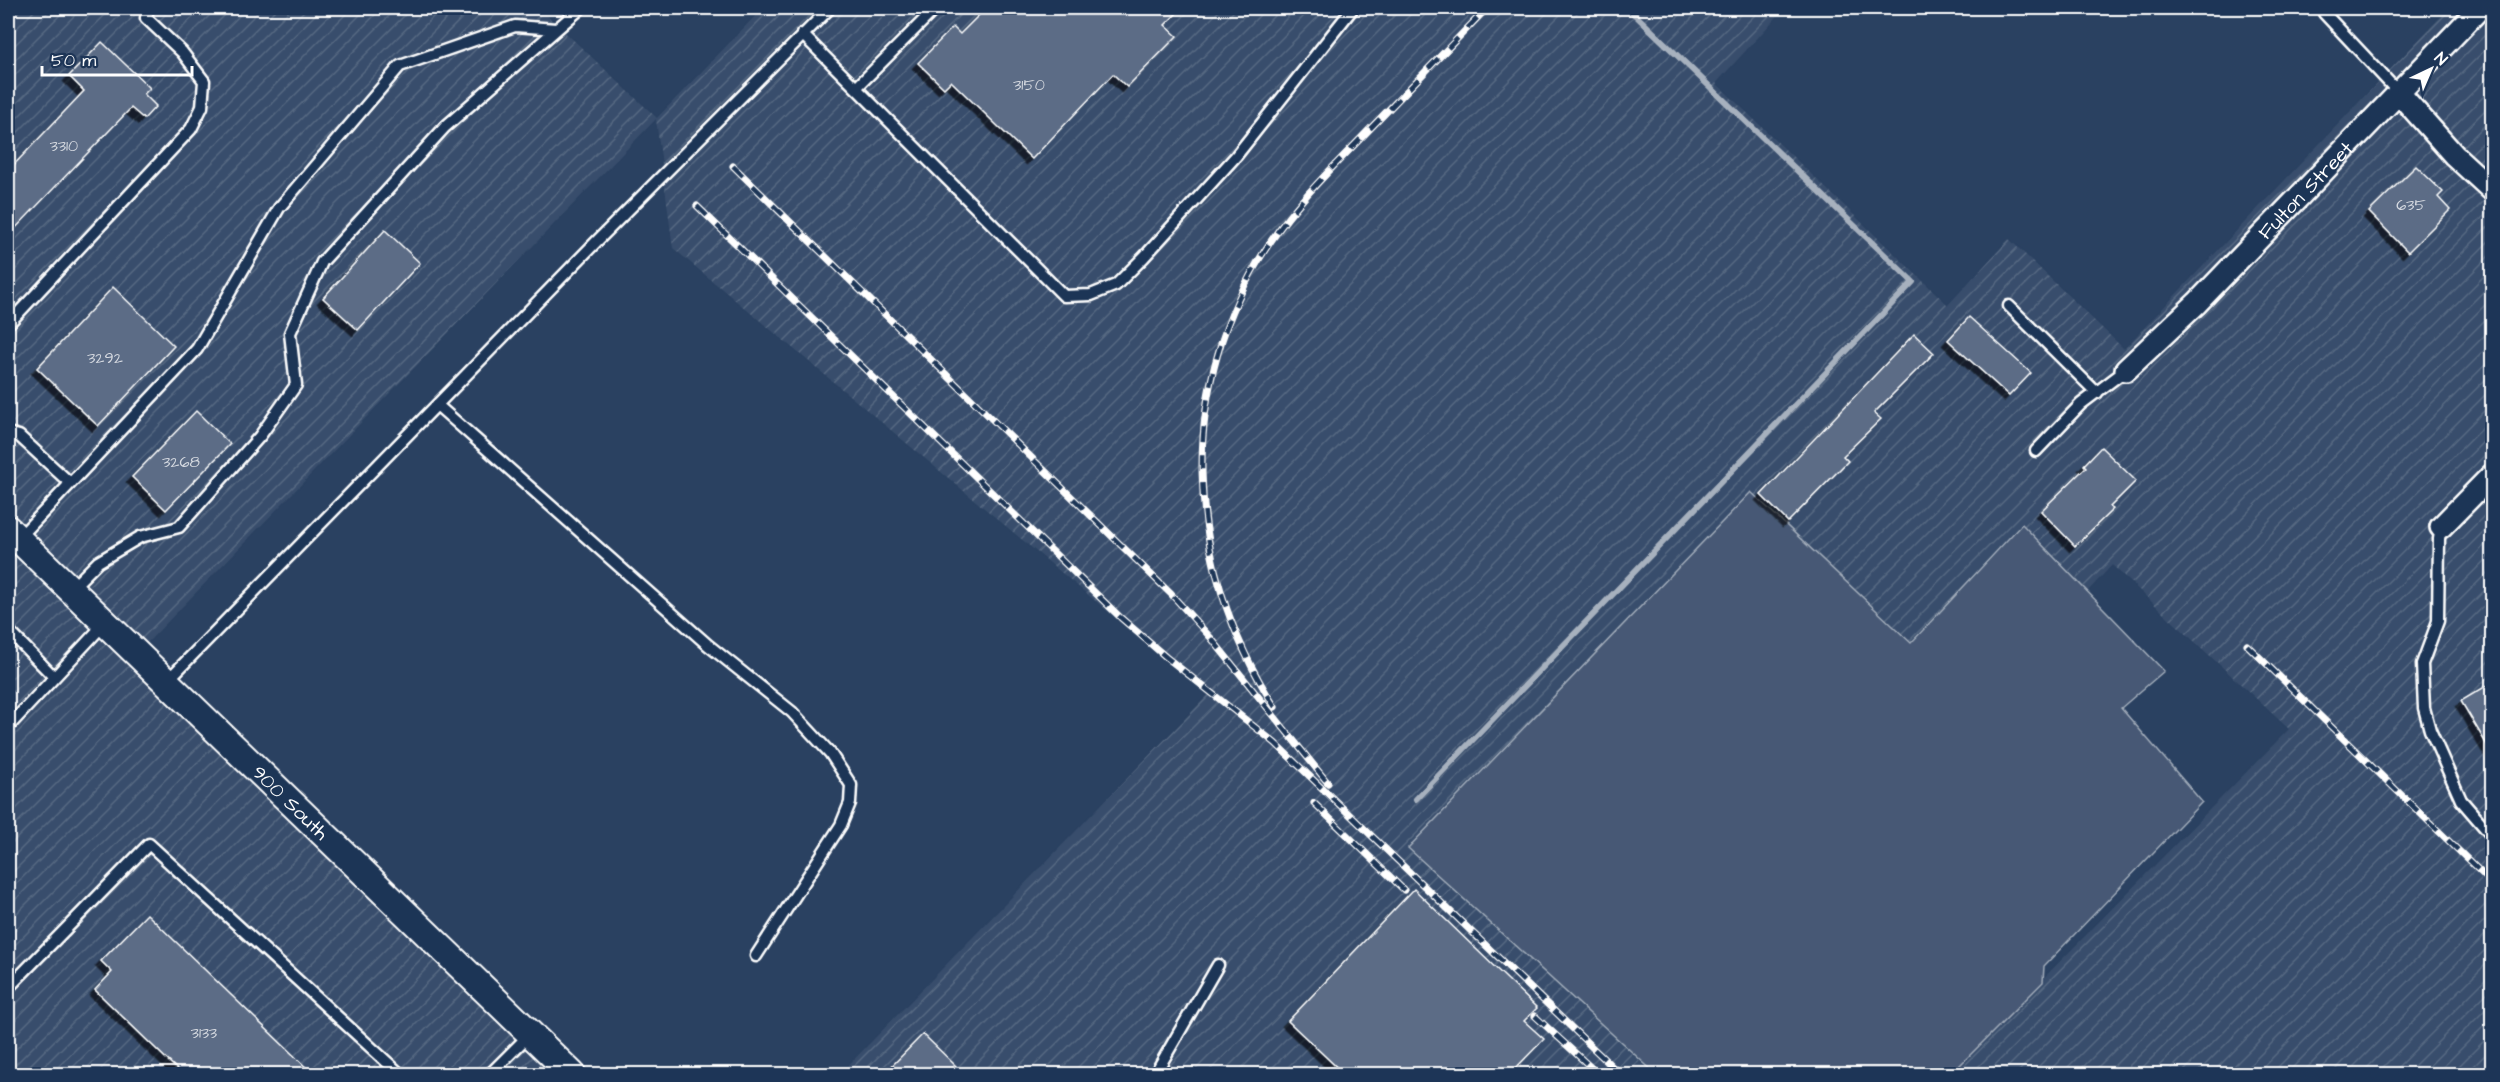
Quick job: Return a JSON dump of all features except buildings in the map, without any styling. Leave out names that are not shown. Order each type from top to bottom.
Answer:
[{"type":"street","name":"Fulton Street","points":[[2126,370],[2198,303],[2480,8]]},
{"type":"street","points":[[2399,93],[2454,155],[2493,190]]},
{"type":"street","points":[[2441,526],[2493,475]]},
{"type":"street","name":"900 South","points":[[13,534],[572,1074]]},
{"type":"lane","points":[[8,324],[191,129],[202,107],[204,81],[182,52],[146,18],[148,8]]},
{"type":"lane","points":[[70,590],[98,562],[140,537],[179,528],[260,436],[296,385],[290,333],[322,262],[445,127],[581,8]]},
{"type":"lane","points":[[165,682],[830,8]]},
{"type":"lane","points":[[856,88],[936,8]]},
{"type":"lane","points":[[802,34],[1064,296],[1091,295],[1116,285],[1181,218],[1236,156],[1353,8]]},
{"type":"lane","points":[[2324,10],[2399,93]]},
{"type":"lane","points":[[13,534],[70,483],[197,349],[279,208],[400,66],[515,26],[556,29]]},
{"type":"lane","points":[[2010,306],[2097,393]]},
{"type":"lane","points":[[2036,451],[2081,405],[2126,370]]},
{"type":"lane","points":[[437,405],[708,645],[792,712],[830,753],[851,785],[850,803],[841,825],[756,956]]},
{"type":"lane","points":[[8,432],[19,436],[70,483]]},
{"type":"lane","points":[[2441,526],[2438,621],[2422,664],[2424,708],[2461,800],[2493,836]]},
{"type":"lane","points":[[8,727],[105,623]]},
{"type":"lane","points":[[8,630],[54,677]]},
{"type":"lane","points":[[8,988],[149,844],[400,1074]]},
{"type":"lane","points":[[1155,1074],[1218,965]]},
{"type":"lane","points":[[490,1074],[530,1034]]},
{"type":"shaded area","points":[[8,8],[539,8],[657,118],[763,8],[1785,8],[1716,83],[1948,305],[2009,239],[2124,349],[2449,8],[2492,8],[2492,1074],[1949,1074],[2289,729],[2112,565],[1976,712],[1426,856],[1653,1074],[840,1074],[1208,695],[673,248],[656,119],[146,644],[592,1074],[8,1074]]},
{"type":"shaded area","points":[[1751,492],[1911,643],[2022,524],[2164,671],[2121,708],[2202,802],[2044,966],[2043,982],[1951,1074],[1656,1074],[1408,848]]},
{"type":"waterway","points":[[1416,799],[1913,282],[1628,8]]},
{"type":"railway","points":[[1275,707],[1244,652],[1222,594],[1208,534],[1202,474],[1205,414],[1218,354],[1240,296],[1271,241],[1292,213],[1327,173],[1487,8]]},
{"type":"railway","points":[[733,166],[1171,594],[1211,638],[1328,783]]},
{"type":"railway","points":[[697,206],[1121,618],[1166,657],[1275,743],[1620,1074]]},
{"type":"railway","points":[[2247,645],[2492,883]]},
{"type":"railway","points":[[1314,803],[1404,890]]},
{"type":"railway","points":[[1535,1016],[1598,1074]]}]
